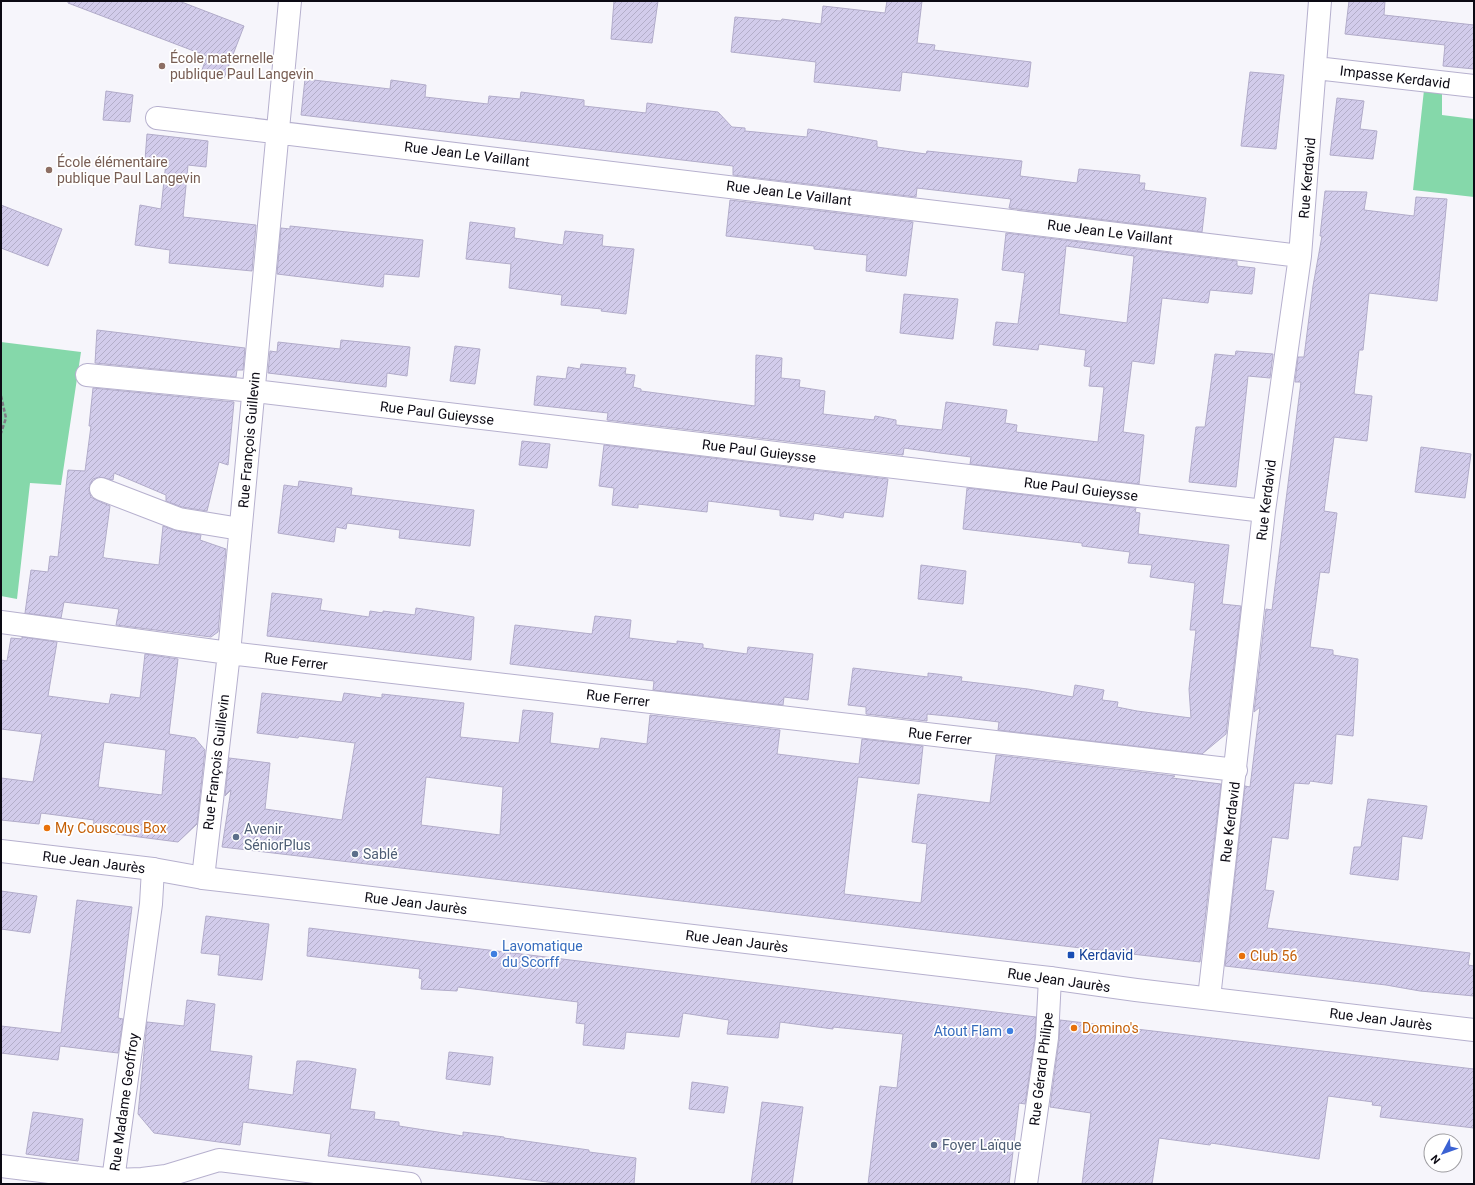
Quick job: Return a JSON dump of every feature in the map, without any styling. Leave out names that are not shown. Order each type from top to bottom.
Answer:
[{"type":"street","name":"Rue François Guillevin","points":[[203,878],[229,653],[290,1]]},
{"type":"street","name":"Rue Kerdavid","points":[[1210,998],[1264,511],[1300,256],[1316,68],[1320,1]]},
{"type":"street","name":"Impasse Kerdavid","points":[[1316,68],[1474,86]]},
{"type":"street","name":"Rue Jean Le Vaillant","points":[[157,118],[277,131],[1300,256]]},
{"type":"street","name":"Rue Paul Guieysse","points":[[87,375],[254,391],[1264,511]]},
{"type":"street","points":[[101,489],[179,519],[240,529]]},
{"type":"street","name":"Rue Ferrer","points":[[1,622],[229,653],[1236,770]]},
{"type":"street","name":"Rue Jean Jaurès","points":[[1,851],[153,869],[203,878],[1050,978],[1136,990],[1474,1030]]},
{"type":"street","name":"Rue Madame Geoffroy","points":[[153,869],[150,912],[113,1180],[166,1180],[219,1160],[410,1184]]},
{"type":"street","name":"Rue Gérard Philipe","points":[[1026,1184],[1047,1038],[1050,978]]},
{"type":"street","points":[[1,1166],[113,1180]]},
{"type":"path","points":[[1,396],[6,418],[1,433]]},
{"type":"green space","points":[[1424,90],[1442,93],[1442,115],[1474,119],[1474,197],[1413,190]]},
{"type":"green space","points":[[1,342],[81,352],[61,485],[30,483],[17,599],[1,596]]},
{"type":"building","points":[[68,1],[179,1],[244,26],[224,78],[202,70],[207,56],[68,3]]},
{"type":"building","points":[[614,1],[658,1],[652,43],[611,39]]},
{"type":"building","points":[[887,1],[922,1],[917,43],[935,45],[934,50],[1031,62],[1028,87],[902,72],[900,91],[814,82],[816,62],[731,52],[735,17],[781,21],[782,19],[821,24],[823,6],[885,13]]},
{"type":"building","points":[[1349,1],[1385,1],[1384,15],[1474,25],[1474,69],[1443,66],[1445,45],[1345,34]]},
{"type":"building","points":[[1250,72],[1284,75],[1276,149],[1241,146]]},
{"type":"building","points":[[305,79],[390,89],[391,80],[426,85],[425,97],[488,104],[489,96],[520,99],[521,92],[584,100],[584,106],[646,113],[647,103],[718,112],[732,127],[745,128],[745,131],[807,137],[808,129],[877,141],[877,147],[926,154],[927,151],[1022,161],[1020,176],[1077,183],[1079,169],[1140,175],[1139,183],[1145,183],[1144,190],[1206,198],[1202,232],[1009,208],[1011,199],[917,188],[916,197],[733,175],[733,166],[301,115]]},
{"type":"building","points":[[106,91],[133,95],[130,122],[103,120]]},
{"type":"building","points":[[1337,98],[1364,101],[1360,129],[1377,131],[1373,159],[1330,155]]},
{"type":"building","points":[[147,134],[208,141],[206,167],[188,165],[183,217],[256,225],[252,271],[169,263],[170,250],[135,245],[140,205],[161,209],[166,162],[145,160]]},
{"type":"building","points":[[1325,191],[1367,192],[1364,210],[1414,216],[1416,197],[1447,199],[1437,301],[1369,293],[1363,350],[1359,350],[1354,394],[1372,396],[1367,441],[1334,437],[1324,511],[1337,513],[1329,573],[1320,572],[1310,647],[1333,650],[1333,655],[1358,659],[1353,736],[1336,734],[1332,784],[1310,781],[1309,784],[1294,783],[1288,839],[1272,837],[1265,890],[1274,891],[1267,928],[1470,953],[1468,965],[1474,966],[1474,996],[1420,991],[1386,985],[1225,966],[1245,786],[1250,787],[1260,707],[1254,712],[1266,609],[1272,610],[1301,382],[1295,382],[1298,357],[1304,357],[1313,286],[1322,236],[1320,236]]},
{"type":"building","points":[[730,200],[913,222],[906,276],[866,271],[867,255],[814,249],[814,246],[726,236]]},
{"type":"building","points":[[1,205],[62,229],[48,266],[1,248]]},
{"type":"building","points":[[470,222],[515,228],[514,238],[563,245],[565,231],[603,235],[602,246],[634,249],[626,314],[601,311],[602,309],[561,305],[562,295],[509,288],[511,264],[466,259]]},
{"type":"building","points":[[290,226],[423,240],[419,277],[384,274],[383,287],[277,274],[281,228],[290,229]]},
{"type":"building","points":[[1006,233],[1237,261],[1237,266],[1255,268],[1252,294],[1210,290],[1208,303],[1162,298],[1154,364],[1132,361],[1123,432],[1144,435],[1139,484],[970,464],[971,457],[904,448],[903,455],[607,420],[608,413],[534,405],[537,376],[566,379],[568,367],[580,369],[581,364],[626,368],[625,374],[635,375],[633,387],[641,389],[641,391],[755,406],[756,355],[782,358],[781,378],[800,380],[799,387],[825,391],[823,414],[874,420],[875,416],[896,420],[896,425],[942,430],[946,402],[1007,410],[1005,423],[1017,425],[1016,432],[1098,442],[1104,387],[1089,386],[1091,367],[1084,366],[1086,350],[1039,344],[1038,350],[993,345],[996,322],[1018,324],[1025,273],[1002,270]],"holes":[[[1066,246],[1134,256],[1127,323],[1059,314]]]},
{"type":"building","points":[[904,294],[958,299],[953,339],[900,333]]},
{"type":"building","points":[[97,330],[245,348],[243,370],[237,370],[236,377],[95,363]]},
{"type":"building","points":[[341,340],[410,347],[407,376],[387,373],[386,387],[268,373],[270,351],[277,352],[278,342],[340,349]]},
{"type":"building","points":[[455,346],[480,349],[475,384],[450,381]]},
{"type":"building","points":[[1236,351],[1273,354],[1270,378],[1248,376],[1236,487],[1189,482],[1196,427],[1205,427],[1215,354],[1235,356]]},
{"type":"building","points":[[93,388],[234,402],[228,465],[219,462],[207,511],[182,507],[166,501],[166,495],[114,473],[113,480],[99,477],[93,479],[90,484],[89,491],[91,497],[110,506],[103,557],[105,558],[159,565],[163,526],[177,531],[201,535],[200,540],[226,549],[218,632],[211,637],[116,625],[119,609],[64,602],[61,618],[25,613],[31,570],[48,572],[50,556],[58,557],[68,470],[85,471],[91,426],[89,426]]},
{"type":"building","points":[[522,441],[550,444],[547,468],[519,465]]},
{"type":"building","points":[[604,445],[888,479],[883,517],[844,512],[843,518],[814,513],[813,520],[780,516],[780,510],[708,501],[707,512],[638,504],[638,508],[612,505],[614,488],[599,486]]},
{"type":"building","points":[[1421,447],[1471,454],[1465,498],[1415,492]]},
{"type":"building","points":[[299,481],[352,488],[351,495],[474,510],[470,546],[399,538],[400,530],[347,523],[346,529],[336,527],[334,542],[278,533],[284,485],[298,487]]},
{"type":"building","points":[[967,488],[1136,508],[1135,512],[1140,513],[1138,534],[1229,545],[1222,604],[1241,606],[1226,734],[1202,754],[998,730],[999,722],[957,717],[927,714],[927,721],[866,714],[866,707],[848,705],[853,668],[928,677],[928,673],[962,677],[961,681],[1028,689],[1073,697],[1075,685],[1104,690],[1102,700],[1118,702],[1117,707],[1191,718],[1189,689],[1196,630],[1190,630],[1195,583],[1150,577],[1152,565],[1128,563],[1130,552],[1082,546],[1082,543],[963,529]]},
{"type":"building","points":[[921,565],[966,571],[963,604],[918,599]]},
{"type":"building","points":[[272,593],[322,599],[320,610],[369,617],[370,611],[415,615],[416,608],[474,617],[471,660],[267,636]]},
{"type":"building","points":[[595,616],[631,620],[629,638],[677,644],[677,641],[703,644],[703,648],[747,654],[748,647],[813,654],[808,700],[784,697],[783,705],[653,690],[654,681],[510,664],[515,625],[592,634]]},
{"type":"building","points":[[22,637],[57,642],[48,696],[109,704],[111,694],[140,698],[145,654],[178,659],[169,734],[195,738],[205,750],[197,824],[178,842],[93,831],[94,820],[41,813],[39,824],[1,820],[1,778],[33,782],[42,734],[1,729],[1,660],[7,661],[11,638],[22,639]],"holes":[[[104,742],[166,750],[162,795],[98,787]]]},
{"type":"building","points":[[262,693],[342,702],[344,693],[382,698],[382,694],[464,703],[460,737],[519,743],[523,710],[553,713],[550,743],[599,749],[601,738],[647,744],[650,715],[780,730],[777,754],[859,764],[862,739],[923,746],[919,784],[858,777],[844,894],[921,903],[927,844],[912,842],[918,794],[990,803],[996,755],[1175,776],[1172,778],[1221,784],[1200,962],[222,847],[231,790],[225,796],[229,758],[270,763],[265,809],[342,820],[355,743],[299,736],[298,738],[257,733]],"holes":[[[426,777],[503,787],[500,835],[421,825]]]},
{"type":"building","points":[[1368,799],[1427,806],[1422,839],[1402,836],[1398,880],[1350,874],[1354,847],[1361,847]]},
{"type":"building","points":[[1,891],[37,896],[30,933],[1,929]]},
{"type":"building","points":[[77,900],[132,907],[118,1018],[123,1019],[118,1053],[60,1046],[58,1060],[1,1053],[1,1026],[61,1033]]},
{"type":"building","points":[[206,916],[269,924],[262,980],[218,975],[220,955],[201,953]]},
{"type":"building","points":[[309,928],[1036,1017],[1035,1037],[1025,1104],[1019,1103],[1009,1184],[868,1184],[880,1086],[897,1088],[903,1034],[833,1027],[833,1029],[780,1022],[778,1038],[727,1034],[729,1020],[683,1013],[679,1037],[626,1032],[624,1049],[583,1045],[585,1024],[576,1023],[578,1002],[458,987],[457,991],[421,989],[422,979],[419,978],[420,969],[307,956]]},
{"type":"building","points":[[187,1000],[215,1004],[210,1051],[252,1056],[248,1089],[293,1095],[297,1061],[308,1061],[356,1069],[350,1109],[375,1112],[374,1119],[399,1122],[399,1126],[463,1136],[463,1132],[504,1137],[589,1150],[589,1152],[636,1158],[634,1184],[564,1184],[328,1156],[331,1134],[243,1122],[240,1145],[154,1133],[138,1114],[147,1022],[184,1026]]},
{"type":"building","points":[[1060,1020],[1474,1069],[1474,1128],[1380,1117],[1382,1106],[1372,1105],[1373,1102],[1328,1096],[1319,1159],[1211,1143],[1210,1145],[1159,1138],[1152,1184],[1082,1184],[1091,1113],[1050,1107],[1059,1040]]},
{"type":"building","points":[[449,1052],[493,1057],[490,1085],[446,1079]]},
{"type":"building","points":[[692,1082],[728,1087],[724,1113],[689,1109]]},
{"type":"building","points":[[762,1102],[803,1107],[792,1184],[751,1184]]},
{"type":"building","points":[[33,1112],[83,1119],[78,1161],[26,1154]]},
{"type":"place","name":"École maternelle publique Paul Langevin","points":[[162,66]]},
{"type":"place","name":"École élémentaire publique Paul Langevin","points":[[49,170]]},
{"type":"place","name":"My Couscous Box","points":[[47,828]]},
{"type":"place","name":"Avenir SéniorPlus","points":[[236,837]]},
{"type":"place","name":"Sablé","points":[[355,854]]},
{"type":"place","name":"Lavomatique du Scorff","points":[[494,954]]},
{"type":"place","name":"Kerdavid","points":[[1071,955]]},
{"type":"place","name":"Club 56","points":[[1242,956]]},
{"type":"place","name":"Domino's","points":[[1074,1028]]},
{"type":"place","name":"Atout Flam","points":[[1010,1031]]},
{"type":"place","name":"Foyer Laïque","points":[[934,1145]]}]
